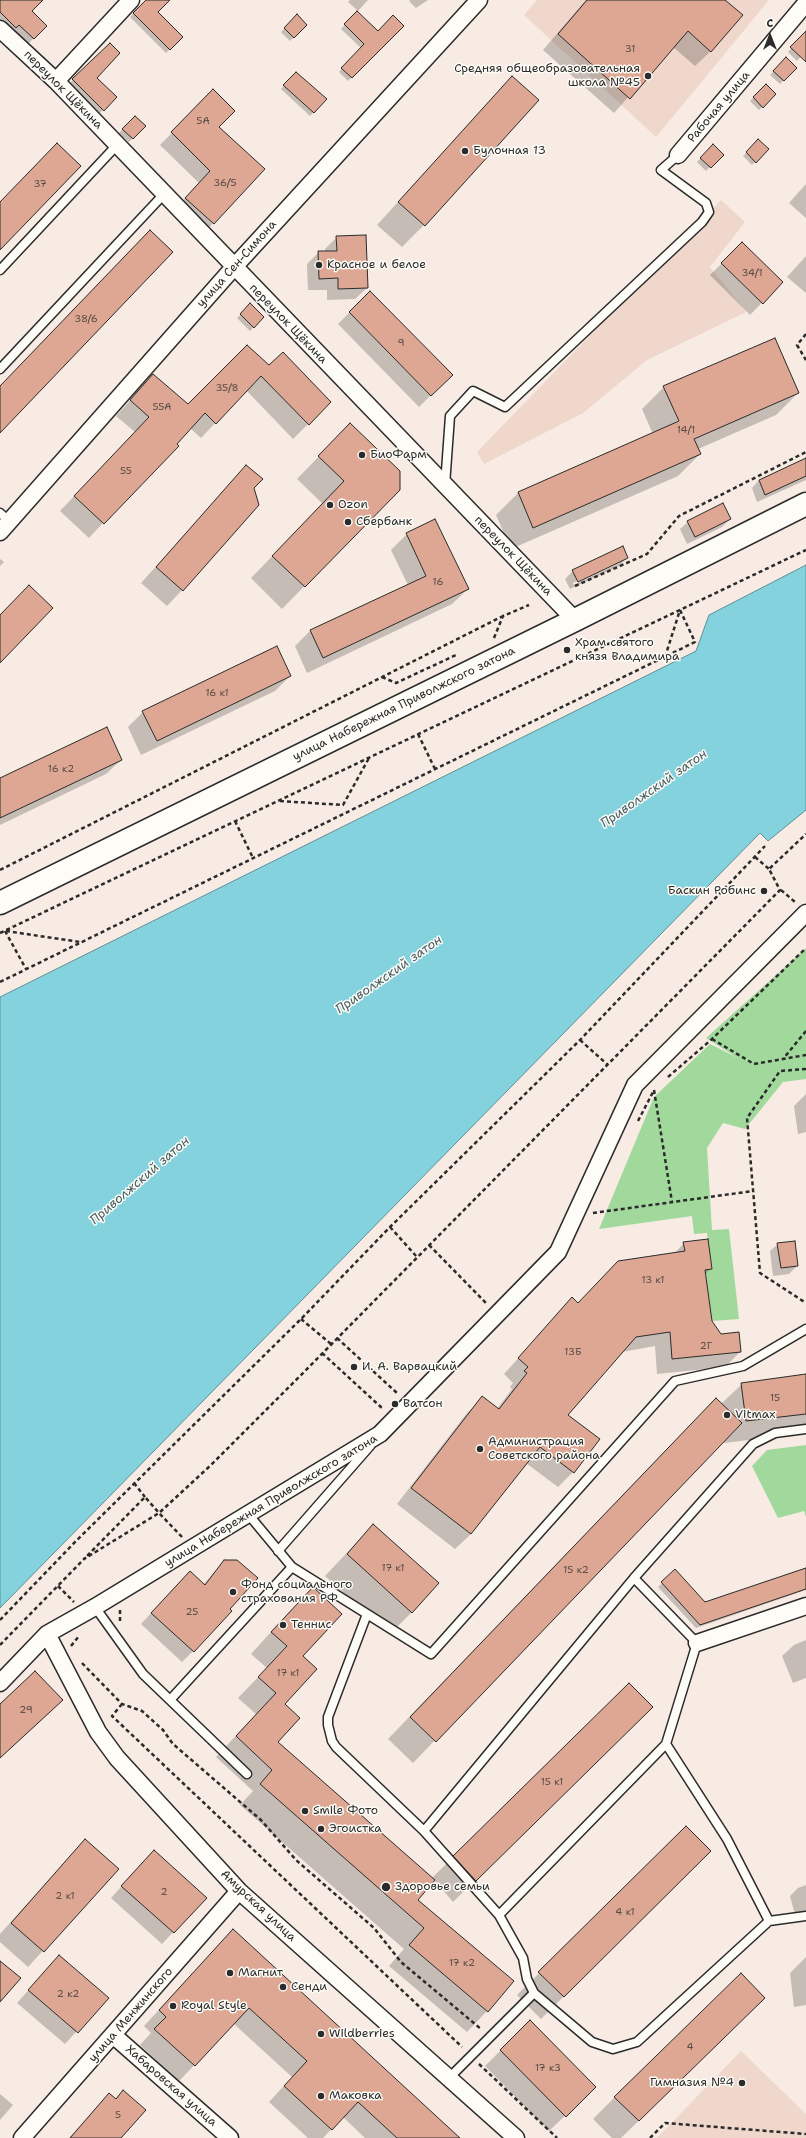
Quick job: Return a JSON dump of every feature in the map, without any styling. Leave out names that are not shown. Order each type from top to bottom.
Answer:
[{"type":"main road","name":"улица Набережная Приволжского затона","points":[[0,903],[575,620],[806,504]]},
{"type":"street","points":[[56,81],[132,0]]},
{"type":"street","name":"улица Сен-Симона","points":[[3,522],[479,0]]},
{"type":"street","name":"Рабочая улица","points":[[678,155],[806,3]]},
{"type":"street","name":"переулок Щёкина","points":[[0,29],[56,81],[575,620]]},
{"type":"street","name":"улица Набережная Приволжского затона","points":[[0,1683],[47,1634],[90,1610],[380,1434],[558,1252],[635,1085],[806,913]]},
{"type":"street","points":[[697,1643],[806,1606]]},
{"type":"street","name":"Амурская улица","points":[[47,1634],[98,1732],[109,1748],[239,1892],[516,2138]]},
{"type":"street","name":"улица Менжинского","points":[[22,2138],[239,1892]]},
{"type":"street","name":"Хабаровская улица","points":[[113,2035],[230,2138]]},
{"type":"lane","points":[[0,270],[117,145]]},
{"type":"lane","points":[[445,486],[450,416],[473,391],[505,407],[702,222],[709,212],[706,203],[661,170],[678,155]]},
{"type":"lane","points":[[0,369],[164,194]]},
{"type":"lane","points":[[248,1514],[292,1567],[431,1654],[675,1381],[743,1366],[806,1329]]},
{"type":"lane","points":[[424,1831],[634,1578],[753,1444],[775,1433],[806,1429]]},
{"type":"lane","points":[[278,1551],[380,1434]]},
{"type":"lane","points":[[170,1700],[292,1567]]},
{"type":"lane","points":[[500,1915],[666,1744],[697,1643],[634,1578]]},
{"type":"lane","points":[[90,1610],[109,1627],[143,1674],[247,1774]]},
{"type":"lane","points":[[367,1614],[328,1717],[330,1733],[336,1747],[424,1831],[500,1915],[522,1958],[527,1979],[534,1993],[592,2042],[613,2049],[626,2047],[637,2042],[769,1921],[806,1916]]},
{"type":"lane","points":[[666,1744],[727,1839],[769,1921]]},
{"type":"lane","points":[[449,2078],[534,1993]]},
{"type":"path","points":[[806,334],[797,345],[806,360]]},
{"type":"path","points":[[575,586],[647,554],[679,516],[806,452]]},
{"type":"path","points":[[0,932],[806,550]]},
{"type":"path","points":[[0,870],[503,616],[529,605]]},
{"type":"path","points":[[0,982],[695,642],[680,610]]},
{"type":"path","points":[[665,657],[680,610]]},
{"type":"path","points":[[492,643],[503,616]]},
{"type":"path","points":[[382,677],[396,683],[462,652]]},
{"type":"path","points":[[418,734],[435,769]]},
{"type":"path","points":[[278,801],[344,804],[369,757]]},
{"type":"path","points":[[235,821],[253,858]]},
{"type":"path","points":[[769,869],[806,834]]},
{"type":"path","points":[[0,1620],[134,1483],[302,1318],[390,1227],[580,1040],[765,846]]},
{"type":"path","points":[[84,1559],[159,1513],[211,1465],[780,890],[769,869],[755,856]]},
{"type":"path","points":[[5,930],[81,942]]},
{"type":"path","points":[[5,930],[26,969]]},
{"type":"path","points":[[666,1079],[712,1039],[806,948]]},
{"type":"path","points":[[783,1059],[806,1031]]},
{"type":"path","points":[[712,1039],[754,1064],[806,1055]]},
{"type":"path","points":[[580,1040],[608,1065]]},
{"type":"path","points":[[806,1069],[780,1071],[747,1118],[760,1273],[806,1304]]},
{"type":"path","points":[[637,1124],[654,1089],[660,1084]]},
{"type":"path","points":[[654,1089],[672,1202]]},
{"type":"path","points":[[595,1206],[591,1213],[753,1191]]},
{"type":"path","points":[[390,1227],[417,1257]]},
{"type":"path","points":[[429,1245],[497,1314]]},
{"type":"path","points":[[302,1318],[331,1344]]},
{"type":"path","points":[[337,1338],[410,1404]]},
{"type":"path","points":[[322,1353],[395,1419]]},
{"type":"path","points":[[134,1483],[159,1513],[193,1548]]},
{"type":"path","points":[[0,1645],[145,1497]]},
{"type":"path","points":[[58,1586],[90,1610]]},
{"type":"path","points":[[109,1627],[120,1624],[120,1602]]},
{"type":"path","points":[[68,1649],[80,1634]]},
{"type":"path","points":[[79,1660],[122,1704],[142,1711],[163,1730],[173,1744],[261,1820],[296,1860],[374,1928],[401,1962],[485,2032]]},
{"type":"path","points":[[122,1704],[112,1716],[557,2138]]},
{"type":"path","points":[[650,2138],[665,2123],[806,2134]]},
{"type":"shaded area","name":"Средняя общеобразовательная школа №45","points":[[537,0],[769,0],[656,137],[524,15]]},
{"type":"shaded area","points":[[721,200],[745,222],[710,267],[746,312],[647,360],[583,413],[484,464],[477,452]]},
{"type":"shaded area","name":"Гимназия №4","points":[[741,2051],[806,2114],[806,2138],[657,2138]]},
{"type":"green space","points":[[806,948],[806,1079],[783,1082],[745,1129],[723,1123],[707,1148],[712,1230],[729,1229],[739,1319],[712,1321],[705,1270],[712,1269],[707,1233],[694,1234],[692,1216],[599,1229],[654,1097],[710,1044],[738,1058],[706,1038]]},
{"type":"green space","points":[[806,1445],[806,1517],[804,1511],[778,1518],[752,1466],[767,1450]]},
{"type":"water","name":"Приволжский затон","points":[[806,565],[806,810],[768,841],[760,833],[0,1608],[0,997],[696,651],[709,615]]},
{"type":"building","points":[[0,0],[43,0],[32,11],[47,26],[34,39],[19,25],[16,28],[0,12]]},
{"type":"building","points":[[146,0],[170,0],[158,12],[183,37],[170,50],[133,13]]},
{"type":"building","points":[[587,0],[725,0],[743,15],[711,52],[688,31],[630,99],[558,34]]},
{"type":"building","points":[[357,11],[378,31],[393,15],[404,26],[352,78],[341,68],[364,44],[344,24]]},
{"type":"building","points":[[297,14],[307,25],[294,38],[284,28]]},
{"type":"building","points":[[806,31],[806,62],[790,47]]},
{"type":"building","points":[[110,43],[120,53],[97,78],[117,97],[104,111],[72,79]]},
{"type":"building","points":[[786,57],[797,68],[784,81],[773,71]]},
{"type":"building","points":[[296,72],[327,99],[314,113],[283,85]]},
{"type":"building","points":[[512,76],[539,100],[425,226],[398,202]]},
{"type":"building","points":[[766,84],[776,94],[763,108],[753,97]]},
{"type":"building","points":[[213,89],[235,111],[219,127],[265,169],[214,224],[185,198],[210,171],[171,132]]},
{"type":"building","points":[[135,116],[146,126],[133,139],[122,129]]},
{"type":"building","points":[[758,139],[769,149],[756,163],[746,152]]},
{"type":"building","points":[[57,143],[81,166],[0,250],[0,202]]},
{"type":"building","points":[[713,144],[724,155],[711,168],[700,158]]},
{"type":"building","points":[[150,230],[173,252],[0,433],[0,386]]},
{"type":"building","points":[[366,235],[368,288],[338,289],[338,278],[319,279],[318,251],[337,251],[336,236]]},
{"type":"building","points":[[742,242],[783,282],[763,304],[721,263]]},
{"type":"building","points":[[370,291],[453,375],[431,396],[349,312]]},
{"type":"building","points":[[250,303],[264,317],[254,328],[240,314]]},
{"type":"building","points":[[775,338],[799,393],[694,439],[701,454],[533,528],[518,492],[679,421],[663,386]]},
{"type":"building","points":[[247,345],[269,365],[283,352],[331,402],[309,425],[261,376],[216,424],[205,413],[177,444],[179,446],[104,524],[74,496],[149,417],[130,400],[153,374],[188,404]]},
{"type":"building","points":[[350,423],[400,471],[400,490],[305,587],[272,556],[344,481],[318,456]]},
{"type":"building","points":[[806,458],[806,476],[765,495],[759,480]]},
{"type":"building","points":[[246,465],[263,479],[254,488],[259,505],[183,591],[156,567]]},
{"type":"building","points":[[723,503],[731,519],[695,537],[687,521]]},
{"type":"building","points":[[435,519],[469,589],[323,658],[310,630],[426,576],[406,533]]},
{"type":"building","points":[[623,546],[628,558],[578,582],[572,570]]},
{"type":"building","points":[[29,585],[53,608],[0,663],[0,615]]},
{"type":"building","points":[[277,646],[291,676],[157,741],[142,711]]},
{"type":"building","points":[[107,727],[122,760],[0,818],[0,778]]},
{"type":"building","points":[[708,1239],[712,1269],[705,1270],[712,1321],[721,1334],[739,1332],[741,1352],[672,1359],[670,1332],[636,1337],[568,1415],[600,1439],[574,1473],[540,1447],[471,1534],[411,1488],[482,1396],[499,1409],[527,1373],[524,1371],[528,1367],[518,1358],[572,1297],[578,1303],[618,1261],[685,1251],[683,1242]]},
{"type":"building","points":[[795,1241],[798,1266],[781,1268],[777,1243]]},
{"type":"building","points":[[806,1374],[806,1414],[746,1421],[741,1383]]},
{"type":"building","points":[[716,1398],[742,1423],[436,1742],[410,1717]]},
{"type":"building","points":[[373,1524],[439,1583],[412,1613],[347,1554]]},
{"type":"building","points":[[224,1560],[237,1560],[258,1578],[230,1609],[232,1611],[194,1652],[151,1613],[190,1571],[205,1585]]},
{"type":"building","points":[[806,1568],[806,1589],[700,1625],[661,1582],[675,1569],[705,1602]]},
{"type":"building","points":[[313,1587],[342,1614],[303,1656],[317,1669],[285,1704],[300,1718],[278,1742],[435,1880],[418,1900],[514,1981],[488,2012],[409,1945],[424,1928],[260,1784],[272,1770],[236,1736],[276,1693],[258,1677],[287,1646],[271,1632]]},
{"type":"building","points":[[35,1671],[63,1700],[0,1758],[0,1704]]},
{"type":"building","points":[[629,1683],[653,1707],[476,1881],[453,1856]]},
{"type":"building","points":[[686,1826],[711,1851],[564,1997],[538,1972]]},
{"type":"building","points":[[85,1839],[119,1869],[44,1952],[11,1923]]},
{"type":"building","points":[[154,1850],[207,1898],[174,1933],[121,1886]]},
{"type":"building","points":[[233,1929],[460,2138],[397,2138],[358,2102],[332,2130],[284,2086],[307,2061],[249,2008],[195,2066],[154,2029],[166,2017],[159,2010]]},
{"type":"building","points":[[59,1955],[109,1998],[78,2033],[28,1990]]},
{"type":"building","points":[[0,1961],[21,1978],[0,2002]]},
{"type":"building","points":[[741,1973],[765,1998],[639,2121],[614,2097]]},
{"type":"building","points":[[530,2020],[596,2087],[566,2117],[500,2050]]},
{"type":"building","points":[[123,2090],[146,2110],[121,2138],[70,2138],[109,2093],[116,2099]]},
{"type":"place","name":"Средняя общеобразовательная школа №45","points":[[648,76]]},
{"type":"place","name":"Булочная 13","points":[[465,151]]},
{"type":"place","name":"Красное и белое","points":[[319,265]]},
{"type":"place","name":"БиоФарм","points":[[362,455]]},
{"type":"place","name":"Ozon","points":[[330,505]]},
{"type":"place","name":"Сбербанк","points":[[348,522]]},
{"type":"place","name":"Храм святого князя Владимира","points":[[567,650]]},
{"type":"place","name":"Баскин Робинс","points":[[764,891]]},
{"type":"place","name":"И. А. Варвацкий","points":[[354,1367]]},
{"type":"place","name":"Ватсон","points":[[395,1404]]},
{"type":"place","name":"Vitmax","points":[[727,1415]]},
{"type":"place","name":"Администрация Советского района","points":[[480,1449]]},
{"type":"place","name":"Фонд социального страхования РФ","points":[[233,1592]]},
{"type":"place","name":"Теннис","points":[[283,1625]]},
{"type":"place","name":"Smile Фото","points":[[305,1811]]},
{"type":"place","name":"Эгоистка","points":[[321,1829]]},
{"type":"place","name":"Здоровье семьи","points":[[386,1887]]},
{"type":"place","name":"Магнит","points":[[230,1973]]},
{"type":"place","name":"Сенди","points":[[283,1987]]},
{"type":"place","name":"Royal Style","points":[[173,2006]]},
{"type":"place","name":"Wildberries","points":[[321,2034]]},
{"type":"place","name":"Гимназия №4","points":[[742,2083]]},
{"type":"place","name":"Маковка","points":[[321,2096]]}]
